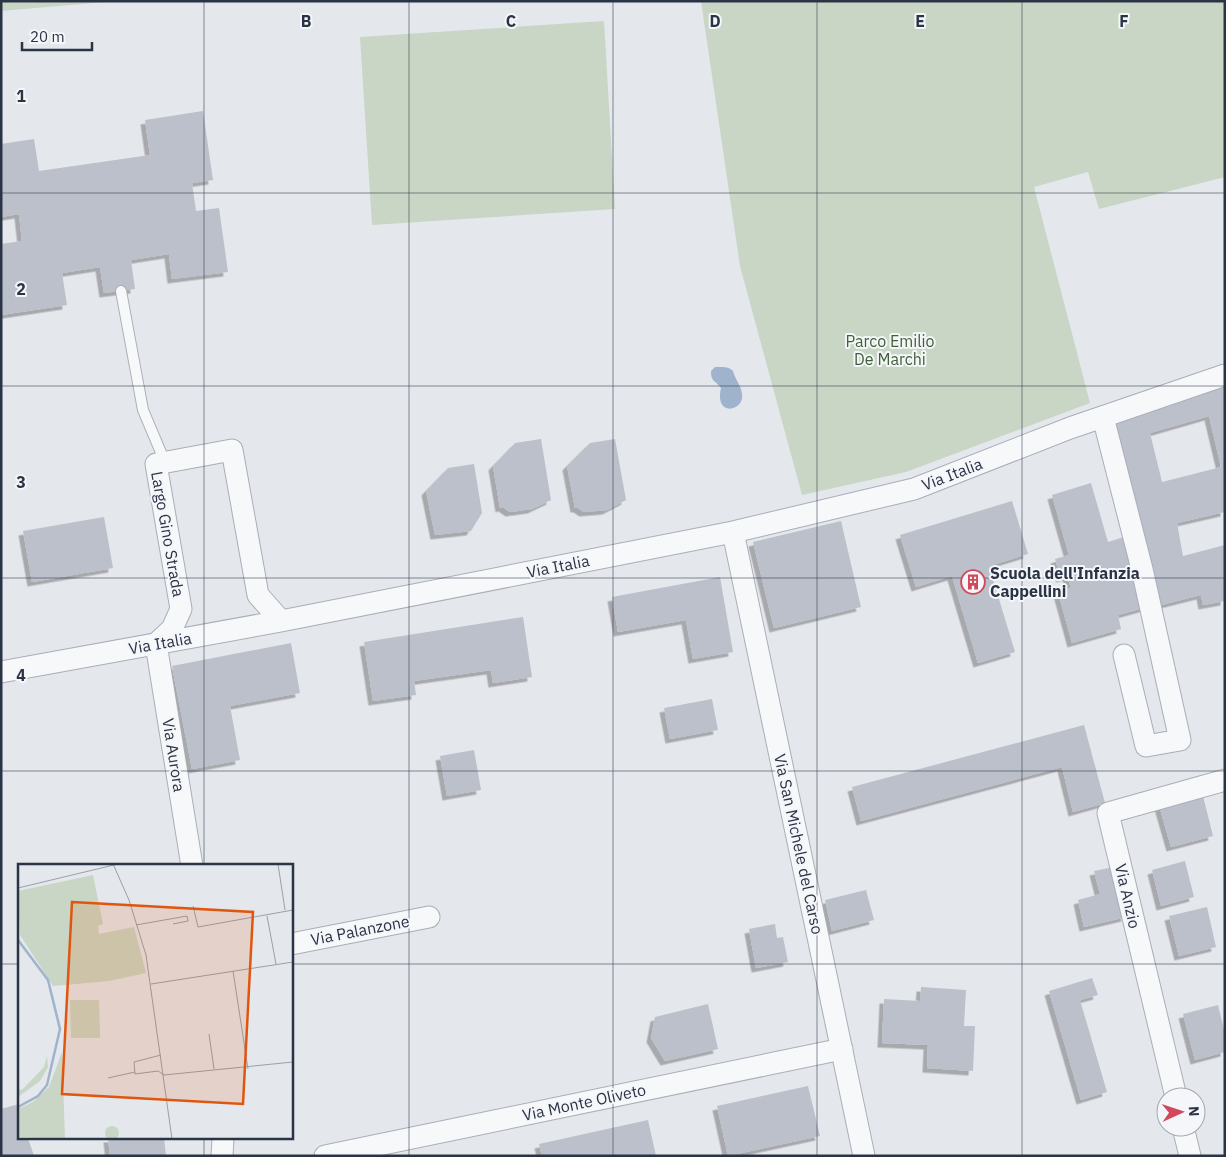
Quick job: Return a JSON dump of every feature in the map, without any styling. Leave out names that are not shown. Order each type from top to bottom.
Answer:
[{"type":"street","name":"Via Italia","points":[[1,672],[281,621],[733,532],[914,489],[1052,435],[1225,375]]},
{"type":"street","points":[[1103,417],[1142,569],[1180,740],[1146,746],[1124,655]]},
{"type":"street","name":"Largo Gino Strada","points":[[156,644],[172,629],[181,609],[156,464],[165,462],[232,450],[258,595],[281,621]]},
{"type":"street","name":"Via San Michele del Carso","points":[[733,532],[864,1156]]},
{"type":"street","name":"Via Aurora","points":[[156,644],[192,864]]},
{"type":"street","name":"Via Anzio","points":[[1174,1087],[1108,813],[1225,780]]},
{"type":"street","name":"Via Palanzone","points":[[292,944],[429,917]]},
{"type":"street","name":"Via Monte Oliveto","points":[[325,1156],[842,1049]]},
{"type":"street","points":[[1186,1137],[1190,1156]]},
{"type":"street","points":[[222,1156],[223,1140]]},
{"type":"lane","points":[[121,291],[143,410],[165,462]]},
{"type":"green space","points":[[1,1],[117,1],[1,11]]},
{"type":"green space","name":"Parco Emilio De Marchi","points":[[701,1],[1225,1],[1225,177],[1099,209],[1088,172],[1034,187],[1090,403],[906,472],[802,495],[740,266]]},
{"type":"green space","points":[[604,21],[615,209],[372,225],[360,37]]},
{"type":"water","points":[[715,367],[727,368],[733,371],[742,394],[742,400],[735,407],[725,408],[722,404],[720,398],[721,388],[711,375],[711,371]]},
{"type":"building","points":[[203,111],[213,180],[192,183],[196,211],[219,208],[228,272],[172,279],[169,254],[131,260],[135,289],[104,293],[100,267],[62,273],[67,305],[1,315],[1,244],[22,241],[19,214],[1,217],[1,144],[34,139],[39,171],[150,155],[145,120]]},
{"type":"building","points":[[1225,385],[1225,512],[1177,523],[1183,556],[1225,545],[1225,601],[1203,605],[1201,595],[1161,605],[1111,425]],"holes":[[[1209,416],[1221,467],[1162,482],[1150,433]]]},
{"type":"building","points":[[541,439],[551,500],[532,509],[510,512],[503,507],[500,508],[493,466],[515,443]]},
{"type":"building","points":[[615,439],[626,500],[607,510],[584,512],[575,508],[567,466],[590,443]]},
{"type":"building","points":[[474,464],[482,513],[471,531],[435,535],[426,491],[448,468]]},
{"type":"building","points":[[1091,483],[1108,542],[1127,536],[1136,570],[1131,571],[1133,581],[1140,579],[1147,607],[1118,615],[1121,629],[1072,643],[1058,592],[1071,588],[1067,576],[1061,578],[1055,559],[1069,555],[1052,495]]},
{"type":"building","name":"Scuola dell'Infanzia Cappellini","points":[[1012,501],[1028,554],[989,566],[1015,652],[978,663],[952,576],[916,587],[900,535]]},
{"type":"building","points":[[104,517],[113,568],[32,582],[23,531]]},
{"type":"building","points":[[841,521],[861,607],[774,628],[753,542]]},
{"type":"building","points":[[720,577],[733,652],[693,659],[686,620],[618,632],[612,597]]},
{"type":"building","points":[[523,617],[532,677],[493,683],[491,670],[414,681],[416,695],[373,701],[364,642]]},
{"type":"building","points":[[291,643],[300,693],[230,706],[240,760],[192,769],[172,666]]},
{"type":"building","points":[[712,699],[718,730],[670,739],[664,708]]},
{"type":"building","points":[[1084,725],[1105,803],[1073,812],[1062,767],[861,821],[852,787]]},
{"type":"building","points":[[474,750],[481,790],[447,796],[440,756]]},
{"type":"building","points":[[1202,792],[1213,836],[1171,847],[1159,805]]},
{"type":"building","points":[[1185,861],[1194,897],[1161,906],[1152,870]]},
{"type":"building","points":[[1114,867],[1126,917],[1084,927],[1078,900],[1100,894],[1094,871]]},
{"type":"building","points":[[866,890],[874,920],[832,931],[825,900]]},
{"type":"building","points":[[1207,907],[1216,947],[1179,956],[1169,916]]},
{"type":"building","points":[[775,924],[777,938],[783,937],[788,962],[756,968],[749,929]]},
{"type":"building","points":[[1092,978],[1098,995],[1080,1000],[1107,1092],[1081,1100],[1049,991]]},
{"type":"building","points":[[921,987],[966,990],[964,1026],[975,1026],[973,1071],[927,1068],[928,1045],[882,1043],[884,999],[920,1001]]},
{"type":"building","points":[[708,1004],[718,1049],[665,1061],[651,1038],[655,1017]]},
{"type":"building","points":[[1218,1005],[1225,1034],[1225,1052],[1195,1060],[1183,1014]]},
{"type":"building","points":[[808,1086],[820,1136],[728,1156],[717,1106]]},
{"type":"building","points":[[18,1104],[18,1140],[29,1140],[34,1156],[1,1156],[1,1109]]},
{"type":"building","points":[[648,1120],[656,1156],[542,1156],[539,1144]]},
{"type":"building","points":[[108,1140],[164,1140],[166,1156],[110,1156]]},
{"type":"place","name":"Scuola dell'Infanzia Cappellini","points":[[973,582]]}]
